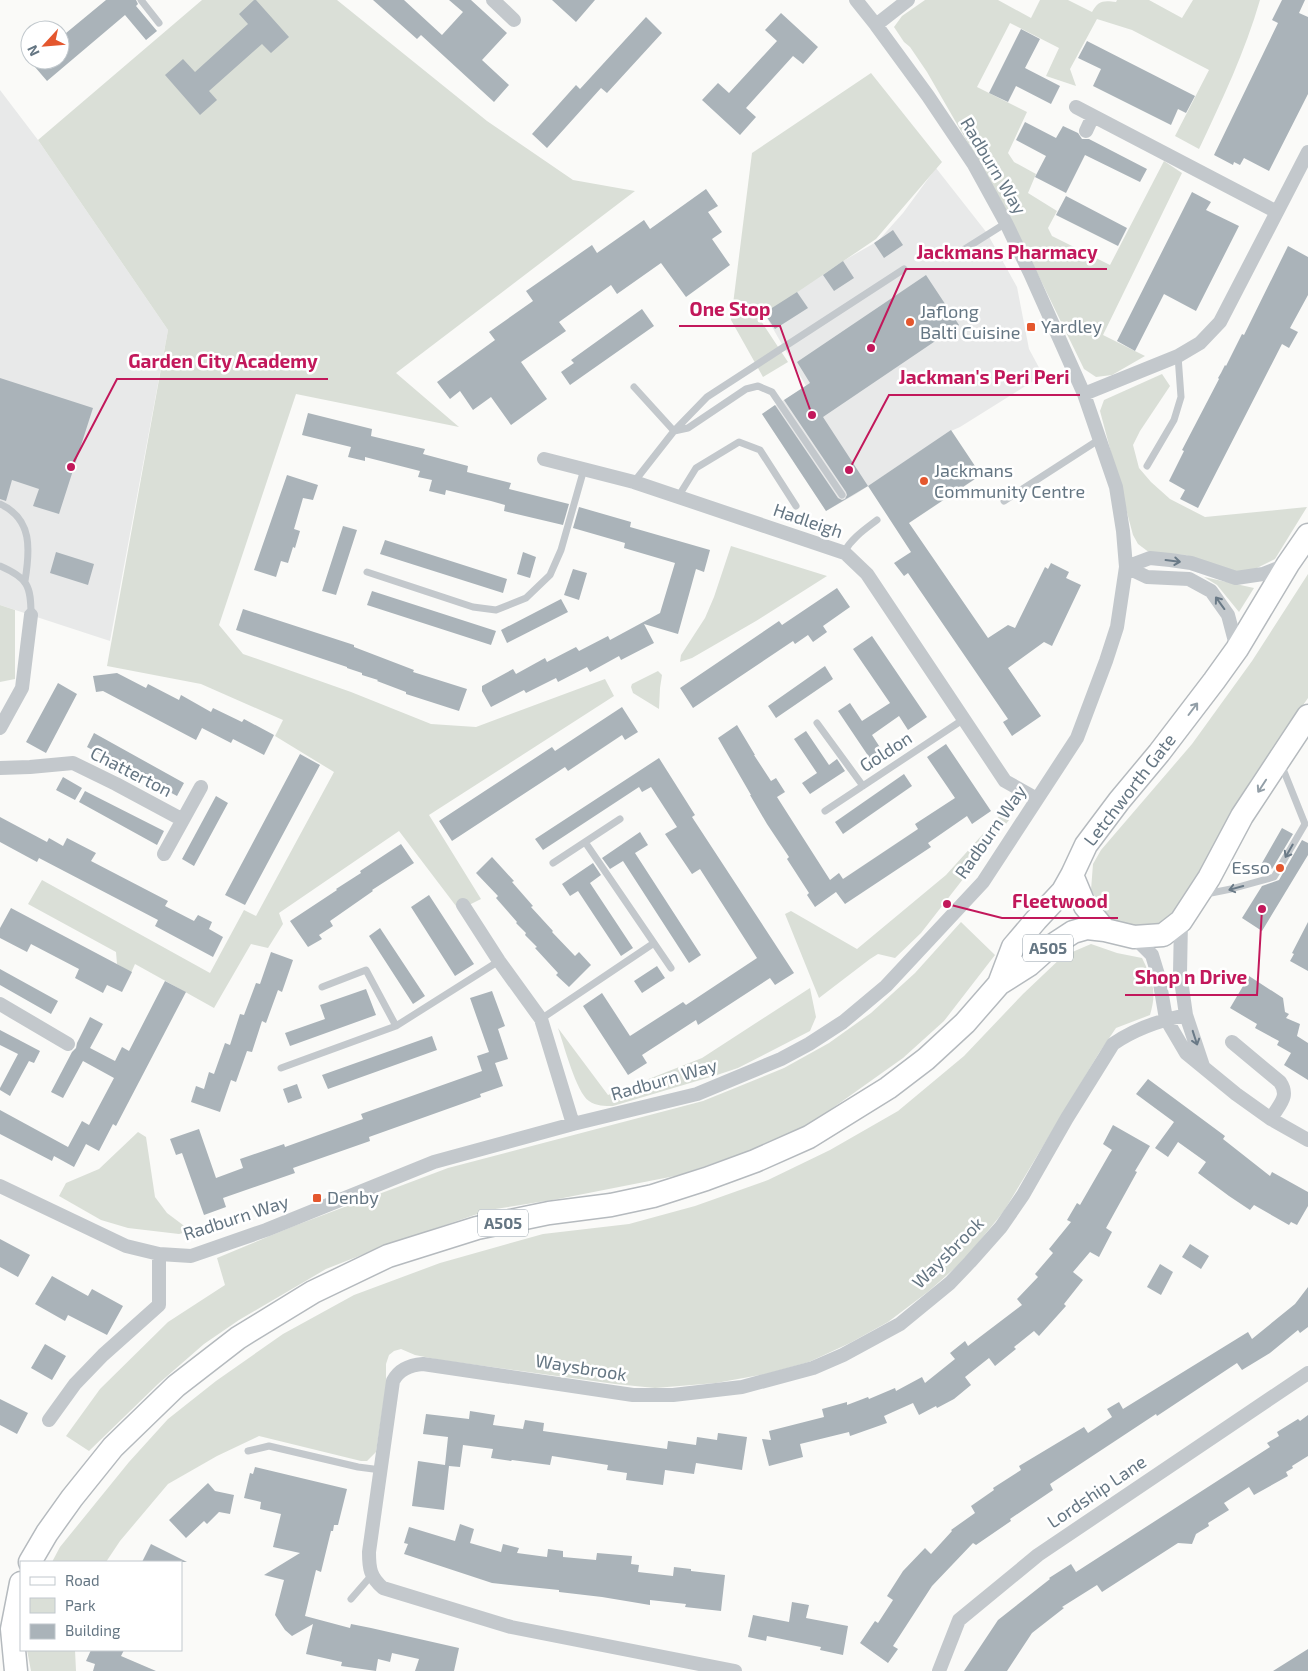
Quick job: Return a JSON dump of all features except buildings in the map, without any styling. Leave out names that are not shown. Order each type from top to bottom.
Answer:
[{"type":"main road","name":"Letchworth Gate","points":[[1072,875],[1086,845],[1118,802],[1159,754],[1236,649],[1308,535]]},
{"type":"main road","points":[[1072,875],[1085,906],[1105,930],[1134,937],[1163,935],[1181,921],[1198,896],[1242,816],[1308,716]]},
{"type":"main road","name":"A505","points":[[999,984],[1013,947],[1063,891],[1072,875]]},
{"type":"main road","name":"A505","points":[[31,1561],[47,1533],[72,1498],[113,1446],[176,1386],[238,1338],[313,1292],[388,1256],[477,1228],[549,1212],[611,1205],[653,1196],[755,1161],[809,1136],[888,1088],[926,1059],[964,1023],[999,984],[1029,966],[1047,949],[1073,932],[1087,928],[1105,930]]},
{"type":"main road","points":[[0,1600],[20,1576]]},
{"type":"main road","points":[[14,1671],[12,1629],[20,1588]]},
{"type":"main road","points":[[0,1661],[6,1663],[14,1671]]},
{"type":"street","points":[[493,0],[514,20]]},
{"type":"street","name":"Radburn Way","points":[[0,1186],[119,1243],[159,1254],[191,1256],[266,1230],[434,1162],[573,1124],[697,1094],[781,1059],[809,1044],[842,1022],[886,986],[983,882],[1077,738],[1117,627],[1126,567],[1123,531],[1116,488],[1084,394],[1006,223],[973,163],[928,96],[876,24],[856,0]]},
{"type":"street","points":[[876,24],[908,0]]},
{"type":"street","points":[[1076,107],[1277,212]]},
{"type":"street","points":[[1086,131],[1094,116]]},
{"type":"street","points":[[1084,394],[1178,356],[1200,343],[1220,322],[1308,152]]},
{"type":"street","name":"Hadleigh","points":[[544,458],[634,482],[845,553],[867,574],[1005,781],[1037,799]]},
{"type":"street","points":[[1126,567],[1150,558],[1191,563],[1236,578],[1263,574],[1288,564]]},
{"type":"street","points":[[1126,567],[1147,577],[1189,579],[1211,591],[1228,615],[1236,649]]},
{"type":"street","points":[[0,728],[22,688],[31,615]]},
{"type":"street","name":"Chatterton","points":[[0,768],[73,763],[183,820]]},
{"type":"street","name":"Chatterton","points":[[164,854],[201,786]]},
{"type":"street","points":[[463,904],[499,961],[542,1019],[573,1124]]},
{"type":"street","points":[[1181,921],[1180,973],[1186,1015],[1203,1066]]},
{"type":"street","points":[[1134,937],[1152,955],[1159,978],[1166,1019],[1186,1053],[1236,1094],[1271,1119],[1308,1140]]},
{"type":"street","points":[[0,1004],[68,1044]]},
{"type":"street","name":"Waysbrook","points":[[371,1576],[369,1552],[393,1381],[401,1370],[414,1364],[423,1364],[633,1395],[674,1395],[742,1387],[812,1368],[842,1355],[900,1324],[950,1283],[1001,1226],[1023,1195],[1067,1118],[1113,1044],[1124,1036],[1166,1019],[1186,1015]]},
{"type":"street","points":[[1232,1042],[1280,1082],[1285,1090],[1285,1096],[1271,1119]]},
{"type":"street","points":[[49,1420],[75,1384],[103,1355],[160,1305],[159,1254]]},
{"type":"street","name":"Lordship Lane","points":[[939,1671],[959,1620],[1038,1555],[1308,1373]]},
{"type":"street","points":[[371,1576],[383,1588],[511,1627],[735,1671]]},
{"type":"lane","points":[[141,0],[159,23]]},
{"type":"lane","points":[[960,252],[1006,223]]},
{"type":"lane","points":[[634,482],[674,431],[707,397],[904,269]]},
{"type":"lane","points":[[1147,466],[1174,420],[1181,397],[1178,356]]},
{"type":"lane","points":[[674,431],[688,428],[746,389],[758,386],[772,392],[780,402],[842,495]]},
{"type":"lane","points":[[634,388],[674,431]]},
{"type":"lane","points":[[1004,501],[1100,439]]},
{"type":"lane","points":[[678,497],[696,468],[739,442],[760,450],[796,506]]},
{"type":"lane","points":[[367,572],[481,608],[496,610],[526,598],[550,575],[561,550],[584,470]]},
{"type":"lane","points":[[0,504],[15,513],[25,527],[29,556],[26,581],[31,595],[31,615]]},
{"type":"lane","points":[[845,553],[849,543],[877,520]]},
{"type":"lane","points":[[0,566],[10,570],[26,581]]},
{"type":"lane","name":"Goldon","points":[[825,811],[964,719]]},
{"type":"lane","points":[[817,723],[863,786]]},
{"type":"lane","points":[[1198,896],[1274,877],[1305,824],[1279,759]]},
{"type":"lane","points":[[553,864],[620,819]]},
{"type":"lane","points":[[586,842],[670,968]]},
{"type":"lane","points":[[542,1019],[654,943]]},
{"type":"lane","points":[[281,1068],[396,1026],[499,961]]},
{"type":"lane","points":[[322,987],[366,970],[396,1026]]},
{"type":"lane","points":[[248,1451],[269,1446],[358,1467],[381,1470]]},
{"type":"lane","points":[[351,1599],[371,1576]]},
{"type":"shaded area","points":[[0,90],[38,140],[168,330],[110,641],[0,605]]},
{"type":"shaded area","points":[[936,168],[987,233],[1017,287],[1029,349],[1043,375],[951,431],[856,494],[826,511],[762,414],[806,386],[764,313],[843,261],[878,241],[903,213]]},
{"type":"green space","points":[[202,0],[337,0],[487,121],[573,180],[635,191],[396,373],[459,427],[296,394],[219,625],[243,654],[351,692],[431,724],[476,727],[605,679],[614,696],[429,815],[481,899],[459,910],[399,831],[279,913],[283,924],[268,948],[251,944],[214,1008],[135,964],[131,973],[117,964],[116,952],[28,904],[42,880],[210,973],[244,910],[256,916],[334,772],[275,736],[283,720],[201,684],[107,666],[168,330],[38,140]]},
{"type":"green space","points":[[925,0],[998,0],[1031,18],[1040,0],[1068,0],[1092,12],[1099,3],[1104,1],[1149,0],[1182,18],[1193,0],[1260,0],[1240,57],[1199,149],[1175,136],[1209,70],[1132,30],[1097,19],[1070,69],[1076,86],[1046,76],[1059,48],[1010,23],[977,87],[1027,112],[1008,153],[1014,162],[1036,174],[1028,193],[1057,211],[1048,228],[1052,236],[1110,265],[1164,161],[1182,173],[1103,335],[1145,356],[1112,375],[1096,377],[1084,369],[1007,211],[927,72],[894,27],[902,16]]},
{"type":"green space","points":[[871,73],[942,162],[876,239],[759,318],[788,362],[763,377],[731,320],[752,153]]},
{"type":"green space","points":[[1162,374],[1170,386],[1140,431],[1133,445],[1139,468],[1170,499],[1205,517],[1307,507],[1275,559],[1255,569],[1232,573],[1186,555],[1150,553],[1138,544],[1133,535],[1100,411],[1104,400]]},
{"type":"green space","points":[[731,546],[827,576],[756,621],[692,658],[680,662],[681,655],[705,618]]},
{"type":"green space","points":[[1308,574],[1308,698],[1251,780],[1227,835],[1198,886],[1164,925],[1141,930],[1116,923],[1104,911],[1091,890],[1093,864],[1101,850],[1192,744],[1252,661]]},
{"type":"green space","points":[[1204,577],[1254,588],[1239,612],[1217,585]]},
{"type":"green space","points":[[0,605],[15,610],[15,679],[0,682]]},
{"type":"green space","points":[[658,671],[662,675],[659,709],[633,693],[631,687],[632,684]]},
{"type":"green space","points":[[1001,814],[1009,820],[921,933],[895,958],[878,954],[819,998],[785,914],[791,911],[857,949],[946,875]]},
{"type":"green space","points":[[961,922],[995,955],[944,1021],[903,1058],[813,1122],[754,1149],[680,1175],[558,1199],[489,1210],[387,1245],[326,1269],[239,1320],[204,1344],[158,1384],[89,1451],[66,1436],[100,1389],[168,1322],[225,1285],[217,1258],[294,1226],[448,1168],[703,1101],[784,1068],[829,1043],[871,1013],[915,973]]},
{"type":"green space","points":[[1091,944],[1117,953],[1142,958],[1153,986],[1150,1015],[1116,1028],[1004,1211],[965,1259],[929,1291],[888,1322],[850,1343],[809,1362],[766,1374],[716,1383],[655,1388],[440,1360],[415,1355],[401,1349],[394,1351],[389,1355],[386,1364],[386,1386],[376,1452],[367,1461],[259,1436],[217,1456],[168,1484],[120,1541],[107,1561],[53,1561],[60,1547],[129,1462],[168,1419],[216,1381],[283,1334],[354,1295],[440,1263],[543,1234],[629,1224],[695,1206],[768,1180],[830,1150],[898,1111],[964,1056],[1023,994],[1063,956]]},
{"type":"green space","points":[[810,988],[816,1017],[810,1031],[738,1068],[613,1106],[595,1104],[584,1096],[575,1078],[558,1028],[608,1095],[702,1058]]},
{"type":"green space","points":[[138,1132],[146,1137],[155,1197],[167,1213],[191,1231],[179,1234],[128,1228],[101,1220],[59,1196],[66,1183],[99,1169]]},
{"type":"green space","points":[[27,1651],[75,1651],[76,1671],[31,1671]]},
{"type":"place","name":"Jaflong Balti Cuisine","points":[[910,322]]},
{"type":"place","name":"Yardley","points":[[1031,327]]},
{"type":"place","name":"Jackmans Pharmacy","points":[[871,348]]},
{"type":"place","name":"One Stop","points":[[812,415]]},
{"type":"place","name":"Garden City Academy","points":[[71,467]]},
{"type":"place","name":"Jackman's Peri Peri","points":[[849,470]]},
{"type":"place","name":"Jackmans Community Centre","points":[[924,481]]},
{"type":"place","name":"Esso","points":[[1280,868]]},
{"type":"place","name":"Fleetwood","points":[[947,904]]},
{"type":"place","name":"Shop n Drive","points":[[1262,909]]},
{"type":"place","name":"Denby","points":[[317,1198]]}]
